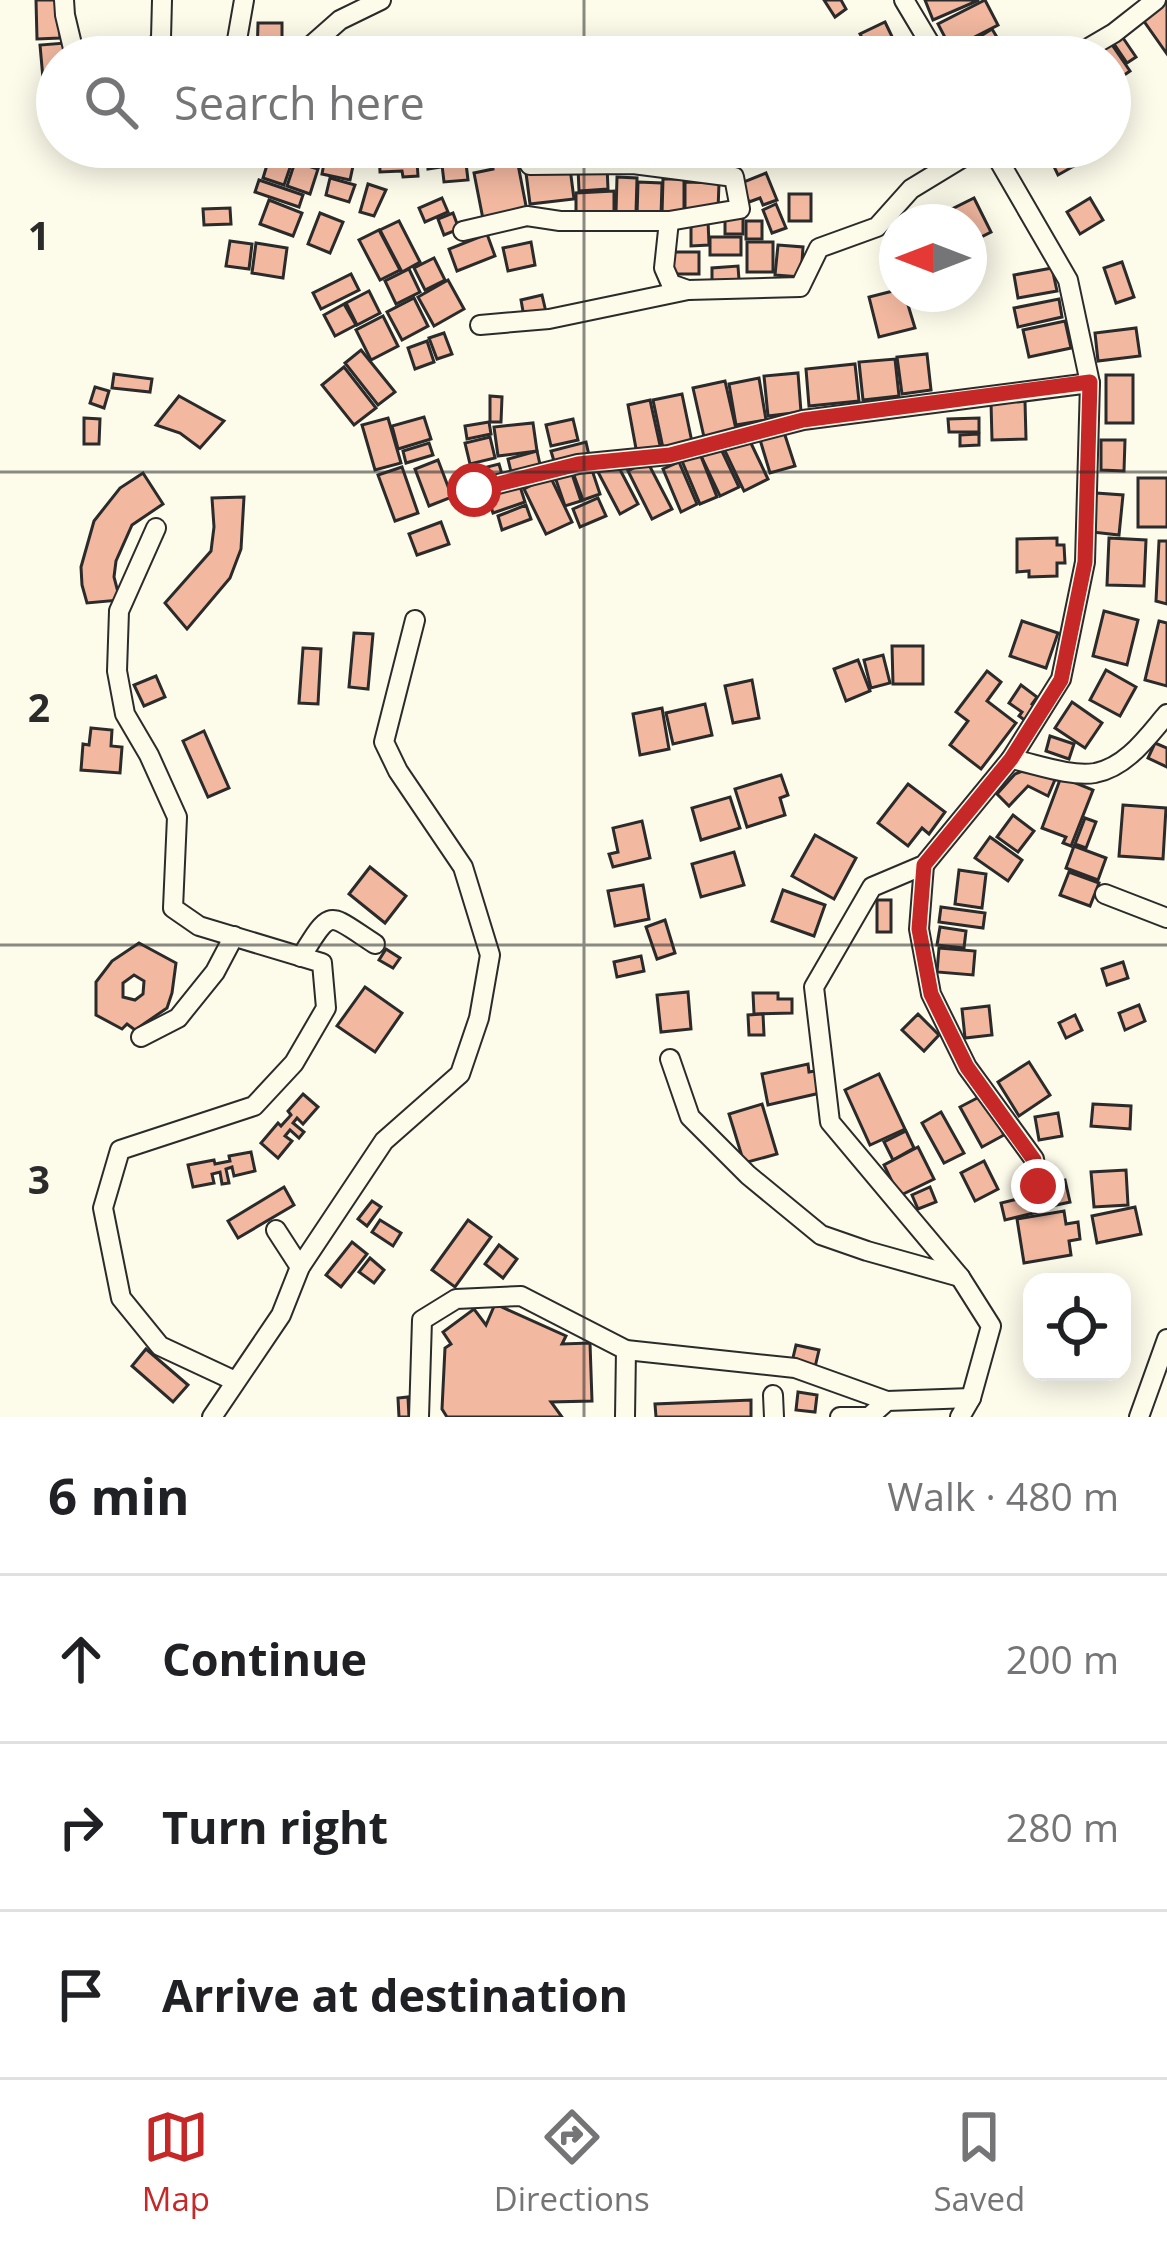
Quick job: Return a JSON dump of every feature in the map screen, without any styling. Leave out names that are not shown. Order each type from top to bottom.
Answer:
[{"type":"street","points":[[64,0],[70,36]]},
{"type":"street","points":[[161,36],[162,0]]},
{"type":"street","points":[[238,36],[244,0]]},
{"type":"street","points":[[322,36],[340,20],[381,0]]},
{"type":"street","points":[[904,0],[925,36]]},
{"type":"street","points":[[1107,36],[1156,0]]},
{"type":"street","points":[[463,231],[527,216],[560,221],[669,221],[740,209],[734,177],[664,168]]},
{"type":"street","points":[[480,325],[549,319],[688,290],[800,287],[819,248],[877,227],[910,189],[945,168]]},
{"type":"street","points":[[960,1417],[971,1398],[991,1325],[960,1277],[830,1122],[814,987],[872,887],[924,865],[1011,759],[1061,680],[1085,562],[1090,382],[1068,280],[1003,168]]},
{"type":"street","points":[[669,221],[664,268],[671,284],[688,290]]},
{"type":"street","points":[[474,490],[578,464],[670,455],[803,420],[1090,382]]},
{"type":"street","points":[[156,528],[119,611],[117,671],[124,714],[177,817],[173,908],[200,926],[322,963],[326,1008],[294,1064],[254,1106],[120,1150],[103,1208],[121,1298],[160,1346],[235,1382]]},
{"type":"street","points":[[212,1417],[280,1315],[300,1267],[383,1141],[460,1074],[479,1018],[490,956],[463,867],[398,771],[384,742],[415,620]]},
{"type":"street","points":[[1011,759],[1096,773],[1132,755],[1167,714]]},
{"type":"street","points":[[924,865],[919,929],[931,994],[967,1067],[1034,1160],[1038,1186]]},
{"type":"street","points":[[1105,893],[1167,919]]},
{"type":"street","points":[[302,957],[322,923],[331,919],[375,944]]},
{"type":"street","points":[[142,1037],[178,1018],[215,972],[234,936]]},
{"type":"street","points":[[670,1059],[690,1117],[748,1175],[821,1235],[960,1277]]},
{"type":"street","points":[[276,1230],[300,1267]]},
{"type":"street","points":[[419,1417],[422,1320],[456,1299],[521,1296],[626,1350],[795,1368],[887,1401],[971,1398]]},
{"type":"street","points":[[1139,1417],[1167,1339]]},
{"type":"street","points":[[625,1417],[626,1350]]},
{"type":"street","points":[[773,1395],[774,1417]]},
{"type":"street","points":[[840,1417],[869,1417],[887,1401]]},
{"type":"building","points":[[36,0],[59,0],[60,36],[37,36]]},
{"type":"building","points":[[824,0],[841,0],[846,9],[835,17]]},
{"type":"building","points":[[925,0],[979,0],[933,20]]},
{"type":"building","points":[[985,0],[998,25],[976,36],[944,36],[938,24]]},
{"type":"building","points":[[1167,0],[1167,54],[1141,17]]},
{"type":"building","points":[[885,22],[892,36],[861,36]]},
{"type":"building","points":[[258,23],[282,23],[282,36],[258,36]]},
{"type":"building","points":[[266,168],[290,168],[284,185],[263,178]]},
{"type":"building","points":[[293,168],[318,169],[310,194],[287,186]]},
{"type":"building","points":[[323,168],[353,168],[350,180],[322,174]]},
{"type":"building","points":[[380,168],[417,168],[418,176],[403,177],[402,171],[380,172]]},
{"type":"building","points":[[442,168],[467,168],[468,180],[444,182]]},
{"type":"building","points":[[519,168],[527,211],[483,219],[474,173]]},
{"type":"building","points":[[570,168],[574,199],[530,204],[526,173]]},
{"type":"building","points":[[578,168],[607,168],[608,189],[579,191]]},
{"type":"building","points":[[766,173],[777,200],[763,205],[760,198],[749,202],[741,183]]},
{"type":"building","points":[[617,177],[637,178],[636,213],[616,212]]},
{"type":"building","points":[[330,178],[355,185],[349,202],[326,195]]},
{"type":"building","points":[[663,179],[684,179],[684,214],[662,214]]},
{"type":"building","points":[[259,180],[303,195],[299,207],[255,192]]},
{"type":"building","points":[[638,182],[662,183],[661,216],[637,215]]},
{"type":"building","points":[[685,182],[719,183],[718,210],[685,209]]},
{"type":"building","points":[[368,184],[386,190],[374,216],[360,212]]},
{"type":"building","points":[[614,191],[614,213],[576,214],[576,193]]},
{"type":"building","points":[[789,194],[811,194],[811,221],[789,221]]},
{"type":"building","points":[[442,198],[448,212],[425,222],[419,208]]},
{"type":"building","points":[[1090,198],[1103,220],[1080,234],[1067,212]]},
{"type":"building","points":[[269,200],[302,213],[293,236],[260,224]]},
{"type":"building","points":[[776,204],[786,228],[772,233],[763,210]]},
{"type":"building","points":[[230,208],[231,224],[204,225],[203,209]]},
{"type":"building","points":[[320,213],[343,222],[330,253],[308,244]]},
{"type":"building","points":[[453,213],[459,229],[444,235],[438,219]]},
{"type":"building","points":[[725,215],[743,215],[743,234],[725,234]]},
{"type":"building","points":[[691,220],[708,220],[709,245],[691,246]]},
{"type":"building","points":[[399,221],[420,262],[402,272],[380,230]]},
{"type":"building","points":[[746,221],[762,221],[762,239],[746,239]]},
{"type":"building","points":[[379,230],[400,270],[380,280],[359,240]]},
{"type":"building","points":[[487,234],[495,256],[457,271],[449,249]]},
{"type":"building","points":[[710,237],[741,237],[741,255],[710,255]]},
{"type":"building","points":[[230,241],[252,244],[249,269],[226,266]]},
{"type":"building","points":[[531,242],[535,265],[508,271],[503,248]]},
{"type":"building","points":[[747,242],[773,242],[773,272],[747,272]]},
{"type":"building","points":[[256,243],[287,248],[283,278],[252,273]]},
{"type":"building","points":[[778,245],[803,247],[801,277],[775,275]]},
{"type":"building","points":[[670,252],[699,252],[699,274],[670,274]]},
{"type":"building","points":[[434,258],[445,280],[425,290],[414,268]]},
{"type":"building","points":[[1122,262],[1134,297],[1116,303],[1104,268]]},
{"type":"building","points":[[738,266],[739,280],[712,281],[712,268]]},
{"type":"building","points":[[1052,268],[1057,291],[1018,298],[1014,275]]},
{"type":"building","points":[[409,269],[420,292],[396,304],[385,281]]},
{"type":"building","points":[[351,274],[359,290],[321,309],[313,293]]},
{"type":"building","points":[[448,280],[464,309],[434,326],[418,297]]},
{"type":"building","points":[[369,291],[380,313],[357,325],[346,303]]},
{"type":"building","points":[[879,294],[879,312],[910,312],[915,328],[879,337],[869,297]]},
{"type":"building","points":[[542,295],[546,312],[524,317],[521,300]]},
{"type":"building","points":[[414,298],[428,326],[402,340],[387,312]]},
{"type":"building","points":[[1059,299],[1062,317],[1018,327],[1014,308]]},
{"type":"building","points":[[344,304],[356,325],[335,336],[324,315]]},
{"type":"building","points":[[383,316],[398,346],[371,360],[356,330]]},
{"type":"building","points":[[1065,321],[1071,348],[1029,357],[1023,330]]},
{"type":"building","points":[[1136,328],[1140,356],[1098,361],[1095,333]]},
{"type":"building","points":[[444,333],[452,354],[437,359],[429,338]]},
{"type":"building","points":[[427,341],[434,362],[415,369],[408,348]]},
{"type":"building","points":[[361,350],[395,392],[378,405],[345,363]]},
{"type":"building","points":[[927,354],[931,390],[902,394],[897,357]]},
{"type":"building","points":[[895,359],[899,396],[863,400],[859,362]]},
{"type":"building","points":[[855,364],[859,401],[809,406],[806,369]]},
{"type":"building","points":[[344,367],[376,408],[354,425],[322,385]]},
{"type":"building","points":[[798,373],[801,412],[768,416],[764,376]]},
{"type":"building","points":[[114,374],[152,379],[150,392],[112,388]]},
{"type":"building","points":[[1106,375],[1133,375],[1133,423],[1106,423]]},
{"type":"building","points":[[759,378],[766,420],[736,425],[729,384]]},
{"type":"building","points":[[725,381],[736,429],[704,437],[693,388]]},
{"type":"building","points":[[95,387],[109,391],[104,408],[90,403]]},
{"type":"building","points":[[682,394],[692,442],[663,448],[653,400]]},
{"type":"building","points":[[179,396],[224,421],[200,448],[180,433],[156,425]]},
{"type":"building","points":[[490,396],[502,397],[501,422],[490,422]]},
{"type":"building","points":[[650,400],[661,450],[637,454],[628,405]]},
{"type":"building","points":[[1025,401],[1026,439],[992,440],[991,402]]},
{"type":"building","points":[[424,417],[431,439],[398,449],[392,426]]},
{"type":"building","points":[[84,418],[100,419],[99,444],[84,444]]},
{"type":"building","points":[[388,418],[401,463],[375,470],[362,425]]},
{"type":"building","points":[[979,418],[979,432],[949,432],[948,419]]},
{"type":"building","points":[[573,419],[578,440],[551,446],[546,425]]},
{"type":"building","points":[[489,422],[491,434],[467,439],[465,426]]},
{"type":"building","points":[[533,423],[537,451],[498,456],[494,427]]},
{"type":"building","points":[[782,426],[795,466],[770,473],[758,433]]},
{"type":"building","points":[[979,434],[979,445],[960,446],[960,435]]},
{"type":"building","points":[[490,437],[495,458],[470,464],[465,443]]},
{"type":"building","points":[[748,437],[768,479],[744,491],[724,449]]},
{"type":"building","points":[[1101,440],[1125,440],[1124,471],[1101,470]]},
{"type":"building","points":[[586,442],[590,460],[556,468],[551,451]]},
{"type":"building","points":[[429,443],[433,455],[406,463],[403,451]]},
{"type":"building","points":[[720,447],[739,487],[720,496],[701,456]]},
{"type":"building","points":[[537,451],[541,469],[512,476],[508,459]]},
{"type":"building","points":[[700,454],[717,497],[700,504],[682,461]]},
{"type":"building","points":[[438,460],[452,497],[429,506],[415,469]]},
{"type":"building","points":[[647,461],[672,509],[652,519],[628,471]]},
{"type":"building","points":[[616,462],[638,504],[620,514],[598,472]]},
{"type":"building","points":[[679,462],[697,504],[681,512],[663,469]]},
{"type":"building","points":[[499,464],[503,478],[478,484],[475,470]]},
{"type":"building","points":[[590,464],[600,494],[583,500],[572,470]]},
{"type":"building","points":[[402,467],[418,513],[395,521],[378,475]]},
{"type":"building","points":[[571,471],[581,501],[565,506],[555,477]]},
{"type":"building","points":[[143,473],[163,504],[132,525],[116,561],[114,577],[120,600],[87,603],[81,567],[94,521],[120,488]]},
{"type":"building","points":[[550,476],[572,522],[546,534],[524,489]]},
{"type":"building","points":[[1138,478],[1167,478],[1167,527],[1138,527]]},
{"type":"building","points":[[518,480],[525,502],[493,513],[486,491]]},
{"type":"building","points":[[1096,493],[1123,495],[1119,535],[1092,532]]},
{"type":"building","points":[[244,497],[241,549],[230,578],[187,629],[165,603],[211,551],[212,498]]},
{"type":"building","points":[[598,498],[606,516],[580,527],[573,509]]},
{"type":"building","points":[[526,505],[531,519],[502,530],[498,516]]},
{"type":"building","points":[[441,522],[449,544],[417,555],[409,534]]},
{"type":"building","points":[[1057,538],[1057,545],[1064,545],[1065,563],[1057,563],[1057,576],[1029,577],[1029,571],[1017,572],[1017,539]]},
{"type":"building","points":[[1109,538],[1146,540],[1144,586],[1107,585]]},
{"type":"building","points":[[1159,541],[1167,541],[1167,604],[1156,601]]},
{"type":"building","points":[[1104,611],[1138,620],[1127,665],[1093,656]]},
{"type":"building","points":[[1022,621],[1058,633],[1046,668],[1010,656]]},
{"type":"building","points":[[1159,621],[1167,623],[1167,686],[1145,680]]},
{"type":"building","points":[[354,633],[373,634],[368,689],[349,687]]},
{"type":"building","points":[[892,646],[923,646],[923,684],[893,684]]},
{"type":"building","points":[[303,648],[321,649],[318,704],[299,703]]},
{"type":"building","points":[[883,655],[890,683],[871,688],[864,660]]},
{"type":"building","points":[[858,660],[870,691],[846,701],[834,669]]},
{"type":"building","points":[[1106,670],[1136,687],[1120,716],[1090,700]]},
{"type":"building","points":[[987,671],[1001,682],[987,701],[1016,723],[981,769],[950,745],[968,721],[956,712]]},
{"type":"building","points":[[156,676],[165,697],[144,706],[134,685]]},
{"type":"building","points":[[752,680],[759,718],[733,723],[725,686]]},
{"type":"building","points":[[1021,685],[1037,697],[1032,704],[1040,709],[1030,724],[1009,703]]},
{"type":"building","points":[[1072,702],[1102,723],[1085,748],[1055,728]]},
{"type":"building","points":[[705,704],[712,735],[673,744],[666,713]]},
{"type":"building","points":[[662,708],[669,749],[640,755],[633,714]]},
{"type":"building","points":[[91,728],[112,730],[111,746],[122,747],[120,773],[81,770],[83,744],[89,745]]},
{"type":"building","points":[[204,731],[229,788],[208,797],[183,741]]},
{"type":"building","points":[[1050,736],[1074,744],[1069,759],[1046,751]]},
{"type":"building","points":[[1155,743],[1167,748],[1167,767],[1148,758]]},
{"type":"building","points":[[1025,770],[1057,775],[1048,796],[1028,786],[1009,806],[997,794]]},
{"type":"building","points":[[781,775],[788,795],[780,798],[785,815],[747,827],[735,789]]},
{"type":"building","points":[[1061,777],[1093,790],[1071,846],[1063,843],[1066,837],[1042,828]]},
{"type":"building","points":[[908,784],[945,812],[929,834],[922,828],[908,846],[878,823]]},
{"type":"building","points":[[730,797],[740,828],[701,840],[692,808]]},
{"type":"building","points":[[1123,805],[1166,808],[1163,859],[1119,856]]},
{"type":"building","points":[[1013,815],[1034,831],[1018,852],[997,837]]},
{"type":"building","points":[[1085,818],[1096,822],[1086,848],[1075,844]]},
{"type":"building","points":[[642,821],[650,858],[613,867],[609,854],[618,852],[613,828]]},
{"type":"building","points":[[815,835],[856,858],[834,899],[792,876]]},
{"type":"building","points":[[990,837],[1022,860],[1008,881],[975,858]]},
{"type":"building","points":[[1074,846],[1106,858],[1098,880],[1066,868]]},
{"type":"building","points":[[734,852],[744,885],[701,897],[692,864]]},
{"type":"building","points":[[370,867],[406,896],[385,923],[349,894]]},
{"type":"building","points":[[959,870],[986,874],[982,908],[955,904]]},
{"type":"building","points":[[1069,872],[1099,883],[1090,906],[1060,895]]},
{"type":"building","points":[[643,885],[649,919],[615,926],[608,891]]},
{"type":"building","points":[[783,890],[825,905],[814,936],[772,921]]},
{"type":"building","points":[[877,900],[891,900],[891,932],[877,932]]},
{"type":"building","points":[[941,907],[985,913],[983,928],[939,922]]},
{"type":"building","points":[[665,920],[675,953],[657,959],[646,927]]},
{"type":"building","points":[[940,927],[966,931],[964,948],[937,945]]},
{"type":"building","points":[[139,943],[176,963],[167,1008],[135,1030],[127,1024],[122,1029],[96,1015],[96,982],[112,961]],"holes":[[[134,975],[144,981],[143,994],[135,1000],[123,997],[123,983]]]},
{"type":"building","points":[[939,948],[975,951],[973,975],[937,972]]},
{"type":"building","points":[[386,949],[400,958],[393,968],[379,960]]},
{"type":"building","points":[[641,956],[644,971],[617,977],[614,962]]},
{"type":"building","points":[[1123,962],[1128,978],[1107,985],[1102,969]]},
{"type":"building","points":[[365,987],[402,1013],[375,1052],[337,1026]]},
{"type":"building","points":[[688,992],[691,1029],[661,1032],[657,995]]},
{"type":"building","points":[[753,993],[778,993],[778,999],[792,999],[792,1013],[754,1014]]},
{"type":"building","points":[[1139,1005],[1145,1021],[1125,1030],[1119,1013]]},
{"type":"building","points":[[989,1006],[992,1035],[965,1038],[962,1009]]},
{"type":"building","points":[[763,1014],[764,1035],[749,1035],[748,1015]]},
{"type":"building","points":[[918,1014],[939,1035],[924,1051],[902,1030]]},
{"type":"building","points":[[1075,1015],[1082,1030],[1066,1038],[1059,1023]]},
{"type":"building","points":[[1029,1062],[1050,1095],[1019,1116],[998,1082]]},
{"type":"building","points":[[808,1064],[809,1072],[815,1071],[820,1093],[768,1105],[762,1074]]},
{"type":"building","points":[[879,1074],[905,1129],[870,1145],[845,1090]]},
{"type":"building","points":[[303,1094],[318,1107],[303,1124],[297,1118],[293,1123],[304,1132],[299,1138],[290,1130],[285,1136],[292,1141],[278,1158],[261,1143],[291,1115],[288,1111]]},
{"type":"building","points":[[983,1095],[1004,1135],[982,1147],[960,1107]]},
{"type":"building","points":[[762,1104],[777,1154],[744,1163],[729,1114]]},
{"type":"building","points":[[1093,1104],[1131,1106],[1130,1129],[1091,1126]]},
{"type":"building","points":[[941,1112],[964,1153],[944,1163],[922,1123]]},
{"type":"building","points":[[1058,1113],[1062,1136],[1039,1140],[1035,1117]]},
{"type":"building","points":[[906,1131],[914,1148],[893,1160],[884,1142]]},
{"type":"building","points":[[918,1147],[934,1179],[899,1196],[884,1165]]},
{"type":"building","points":[[251,1152],[255,1171],[234,1176],[232,1167],[226,1169],[229,1183],[222,1184],[220,1172],[212,1174],[214,1183],[193,1187],[188,1165],[230,1161],[229,1156]]},
{"type":"building","points":[[984,1161],[998,1189],[975,1201],[961,1173]]},
{"type":"building","points":[[1126,1170],[1128,1205],[1094,1207],[1091,1172]]},
{"type":"building","points":[[1065,1180],[1070,1202],[1052,1206],[1047,1185]]},
{"type":"building","points":[[284,1187],[294,1205],[238,1238],[228,1221]]},
{"type":"building","points":[[930,1187],[936,1202],[918,1209],[912,1195]]},
{"type":"building","points":[[1034,1195],[1038,1212],[1005,1220],[1001,1203]]},
{"type":"building","points":[[372,1201],[381,1207],[367,1226],[358,1219]]},
{"type":"building","points":[[1135,1207],[1141,1234],[1097,1243],[1092,1216]]},
{"type":"building","points":[[1064,1211],[1066,1224],[1078,1222],[1080,1239],[1069,1241],[1071,1255],[1024,1263],[1017,1219]]},
{"type":"building","points":[[380,1220],[401,1233],[393,1246],[372,1232]]},
{"type":"building","points":[[468,1220],[491,1237],[455,1287],[432,1270]]},
{"type":"building","points":[[352,1242],[367,1254],[341,1287],[326,1275]]},
{"type":"building","points":[[499,1245],[517,1259],[503,1278],[485,1264]]},
{"type":"building","points":[[370,1258],[384,1270],[374,1283],[359,1272]]},
{"type":"building","points":[[495,1304],[566,1336],[562,1344],[590,1343],[592,1401],[551,1402],[562,1417],[447,1417],[442,1409],[445,1348],[451,1344],[443,1332],[474,1309],[486,1325]]},
{"type":"building","points":[[796,1345],[819,1350],[815,1367],[792,1362]]},
{"type":"building","points":[[146,1349],[188,1385],[173,1402],[132,1366]]},
{"type":"building","points":[[798,1392],[817,1395],[815,1412],[796,1410]]},
{"type":"building","points":[[408,1397],[409,1417],[399,1417],[398,1398]]},
{"type":"building","points":[[751,1400],[751,1417],[656,1417],[655,1404]]},
{"type":"route","points":[[474,490],[578,464],[670,455],[803,420],[1090,382],[1085,562],[1061,680],[1011,759],[924,865],[919,929],[931,994],[967,1067],[1034,1160],[1038,1186]]}]
